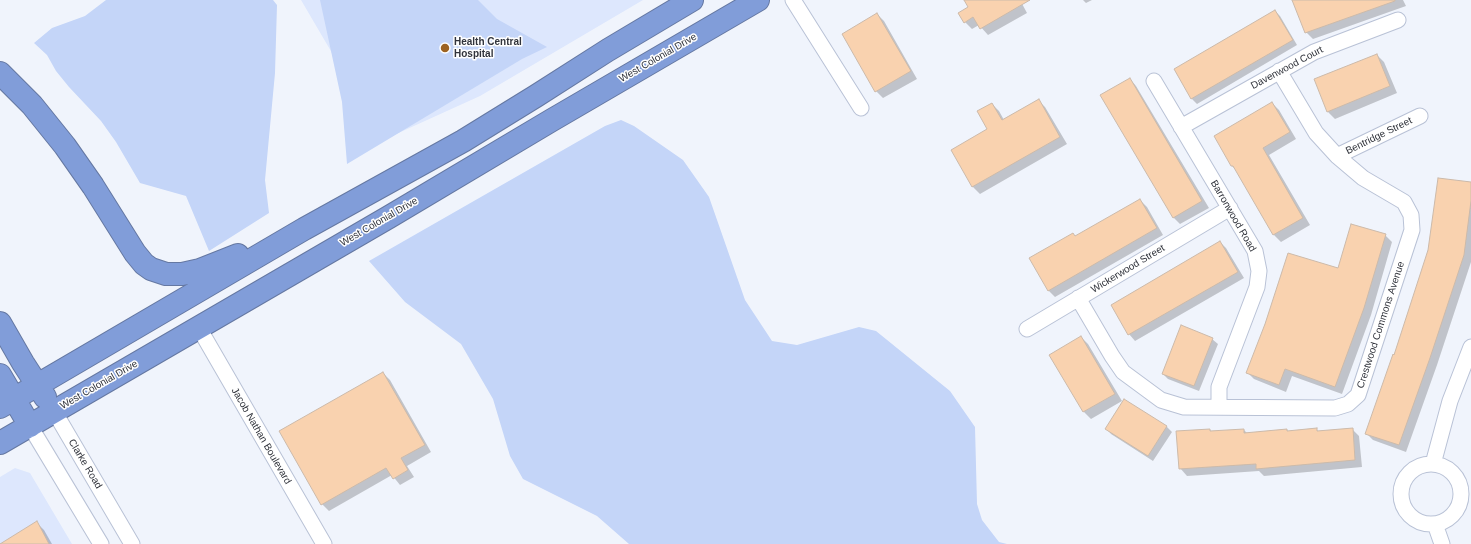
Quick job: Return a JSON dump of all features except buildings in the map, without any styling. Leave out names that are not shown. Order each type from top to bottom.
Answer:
[{"type":"highway","points":[[7,403],[304,229],[469,137],[608,50],[692,0]]},
{"type":"highway","name":"West Colonial Drive","points":[[0,443],[758,0]]},
{"type":"highway","points":[[0,73],[28,101],[55,132],[86,175],[135,253],[144,264],[151,268],[166,274],[192,273],[304,229]]},
{"type":"highway","name":"Clarke Road","points":[[0,323],[54,411]]},
{"type":"highway","points":[[0,375],[7,403],[30,426]]},
{"type":"street","points":[[793,0],[861,108]]},
{"type":"street","name":"Davenwood Court","points":[[1181,127],[1314,52],[1398,20]]},
{"type":"street","name":"Crestwood Commons Avenue","points":[[1078,298],[1123,372],[1161,400],[1184,407],[1335,408],[1348,404],[1358,395],[1412,230],[1411,215],[1404,202],[1363,178],[1337,156],[1316,133],[1279,71]]},
{"type":"street","name":"Barronwood Road","points":[[1154,81],[1255,251],[1259,271],[1257,287],[1219,387],[1219,407]]},
{"type":"street","name":"Bentridge Street","points":[[1337,156],[1420,116]]},
{"type":"street","name":"Wickerwood Street","points":[[1027,329],[1230,208]]},
{"type":"street","name":"Jacob Nathan Boulevard","points":[[199,328],[324,544]]},
{"type":"street","points":[[1433,464],[1450,401],[1471,347]]},
{"type":"street","name":"Clarke Road","points":[[54,411],[132,544]]},
{"type":"street","points":[[30,426],[101,544]]},
{"type":"street","points":[[1433,464],[1450,471],[1460,488],[1461,499],[1453,514],[1445,521],[1435,524],[1424,524],[1414,520],[1407,513],[1402,504],[1400,493],[1406,477],[1423,465],[1433,464]]},
{"type":"street","points":[[1435,524],[1442,544]]},
{"type":"shaded area","points":[[106,0],[273,0],[277,5],[275,73],[265,180],[269,213],[209,251],[186,196],[140,183],[116,142],[101,121],[69,87],[56,71],[47,55],[34,43],[52,28],[85,16]]},
{"type":"shaded area","name":"Health Central Hospital","points":[[301,0],[643,0],[480,96],[383,140]]},
{"type":"shaded area","name":"Health Central Hospital","points":[[320,0],[478,0],[497,19],[547,47],[522,59],[347,164],[342,102]]},
{"type":"shaded area","points":[[621,120],[634,126],[683,160],[709,197],[745,300],[772,341],[797,345],[859,327],[876,331],[950,391],[975,427],[977,504],[982,520],[999,542],[1007,544],[629,544],[597,516],[523,479],[510,456],[493,399],[461,344],[405,302],[369,261],[605,126]]},
{"type":"shaded area","points":[[15,468],[30,473],[72,544],[0,544],[0,477]]},
{"type":"place","name":"Health Central Hospital","points":[[445,48]]}]
